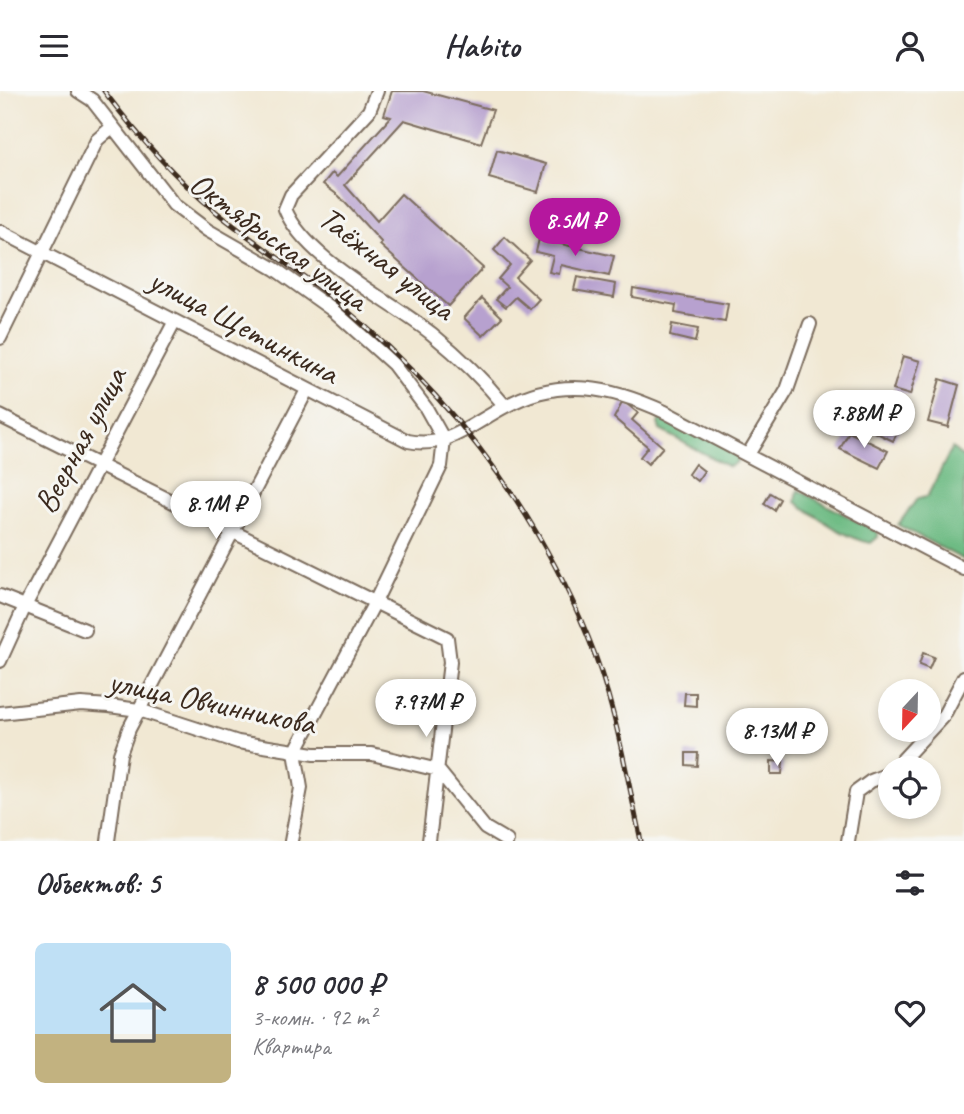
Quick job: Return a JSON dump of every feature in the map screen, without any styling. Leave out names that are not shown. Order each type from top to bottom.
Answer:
[{"type":"street","name":"Октябрьская улица","points":[[78,91],[92,100],[174,205],[192,219],[275,269],[369,341],[411,387],[444,440]]},
{"type":"street","name":"Таёжная улица","points":[[377,91],[369,111],[290,195],[285,209],[291,222],[346,274],[430,332],[476,371],[505,406]]},
{"type":"street","points":[[0,338],[97,140],[112,127]]},
{"type":"street","name":"улица Щетинкина","points":[[0,231],[408,442],[426,445],[444,440],[467,430],[505,406],[561,387],[599,388],[645,402],[748,453],[964,569]]},
{"type":"street","name":"Веерная улица","points":[[0,661],[25,606],[175,321]]},
{"type":"street","points":[[748,453],[787,390],[810,324]]},
{"type":"street","points":[[108,841],[120,754],[139,710],[307,390]]},
{"type":"street","points":[[0,416],[446,638],[450,662],[429,841]]},
{"type":"street","points":[[291,841],[301,789],[295,752],[375,602],[441,466],[444,440]]},
{"type":"street","points":[[0,596],[85,630]]},
{"type":"street","points":[[906,756],[944,715],[964,677]]},
{"type":"street","name":"улица Овчинникова","points":[[0,713],[81,704],[139,710],[238,742],[295,752],[372,754],[438,770]]},
{"type":"street","points":[[438,770],[485,828],[507,841]]},
{"type":"street","points":[[848,841],[856,792],[878,778]]},
{"type":"green space","points":[[665,412],[735,447],[737,462],[729,467],[660,430],[658,423]]},
{"type":"green space","points":[[952,448],[964,458],[964,560],[898,525],[917,499],[927,497]]},
{"type":"green space","points":[[798,490],[878,532],[878,537],[871,543],[832,526],[796,502]]},
{"type":"building","points":[[392,91],[423,91],[493,110],[481,143],[404,120],[345,185],[377,221],[401,194],[483,268],[448,306],[380,245],[382,243],[339,196],[323,184],[332,173],[337,177],[391,117],[384,115]]},
{"type":"building","points":[[497,150],[546,164],[538,192],[489,178]]},
{"type":"building","points":[[505,237],[530,260],[515,277],[539,299],[530,309],[516,297],[506,307],[496,299],[507,287],[498,279],[510,265],[494,250]]},
{"type":"building","points":[[539,239],[614,256],[609,276],[561,265],[559,274],[549,272],[553,256],[536,252]]},
{"type":"building","points":[[577,277],[616,284],[614,297],[574,290]]},
{"type":"building","points":[[633,288],[728,304],[725,322],[675,313],[676,305],[632,297]]},
{"type":"building","points":[[482,298],[502,317],[483,336],[464,318]]},
{"type":"building","points":[[672,324],[698,329],[695,342],[670,336]]},
{"type":"building","points":[[903,356],[920,361],[910,395],[893,390]]},
{"type":"building","points":[[940,379],[959,385],[948,427],[928,422]]},
{"type":"building","points":[[623,401],[638,413],[632,420],[663,447],[648,464],[640,457],[648,447],[614,418]]},
{"type":"building","points":[[862,402],[903,422],[893,441],[852,421]]},
{"type":"building","points":[[849,432],[888,451],[879,468],[840,449]]},
{"type":"building","points":[[695,464],[704,471],[697,481],[688,474]]},
{"type":"building","points":[[770,493],[780,499],[774,510],[764,504]]},
{"type":"building","points":[[923,653],[934,657],[929,669],[919,665]]},
{"type":"building","points":[[685,693],[696,693],[696,706],[684,705]]},
{"type":"building","points":[[686,753],[698,753],[697,766],[686,765]]},
{"type":"building","points":[[771,761],[783,762],[782,774],[771,774]]},
{"type":"railway","points":[[104,91],[142,139],[184,183],[215,211],[322,290],[377,337],[451,413],[484,454],[541,541],[588,637],[613,712],[641,841]]}]
